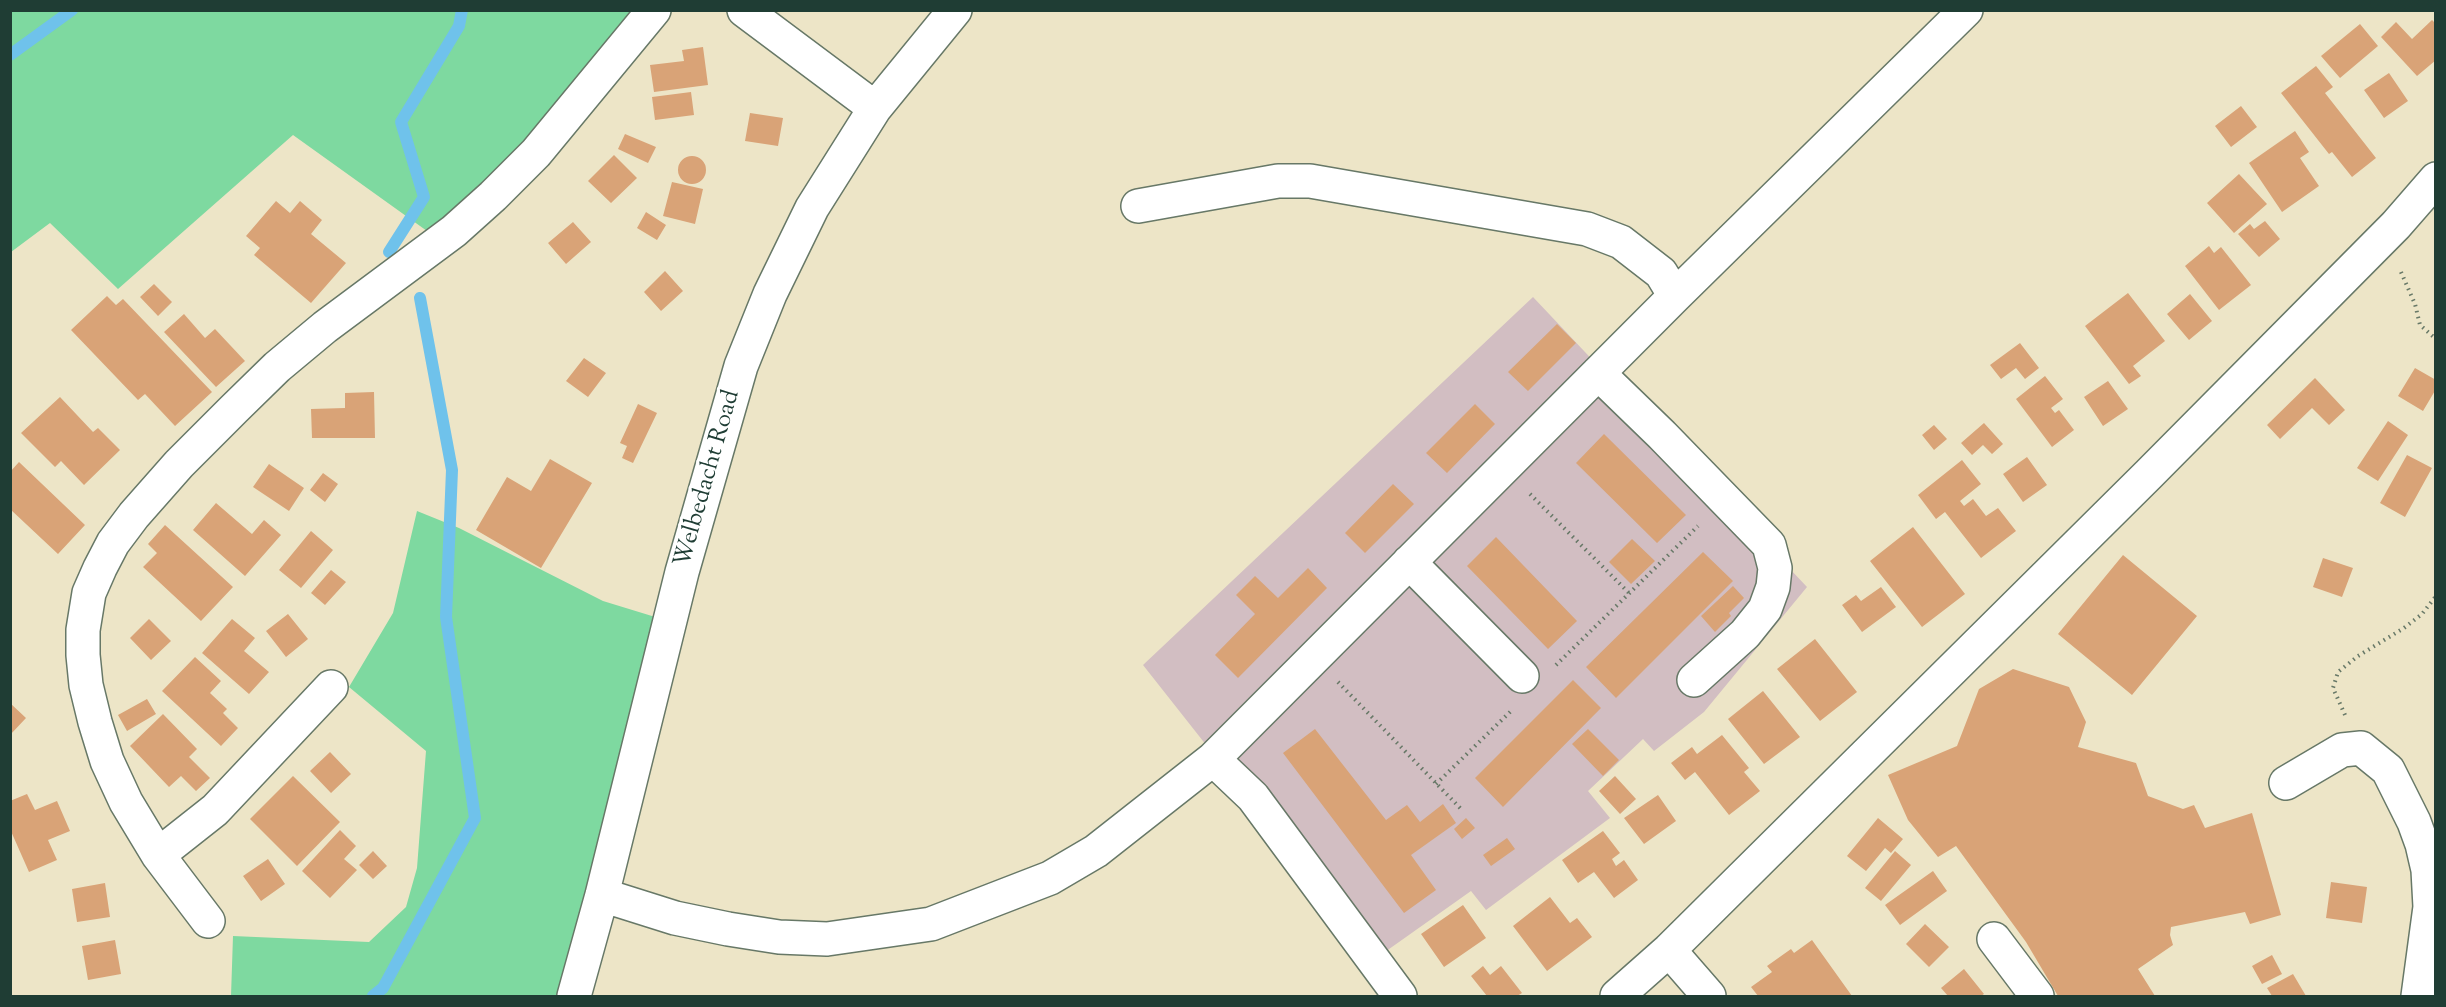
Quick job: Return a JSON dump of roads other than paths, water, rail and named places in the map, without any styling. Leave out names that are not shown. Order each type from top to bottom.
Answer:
[{"type":"street","points":[[208,921],[158,855],[126,802],[107,761],[86,685],[83,630],[90,593],[113,543],[134,515],[179,464],[277,367],[325,327],[454,231],[493,196],[536,153],[654,10]]},
{"type":"street","points":[[744,10],[875,108]]},
{"type":"street","name":"Welbedacht Road","points":[[574,996],[602,895],[682,572],[741,366],[770,294],[812,208],[875,108],[955,10]]},
{"type":"street","points":[[602,895],[675,918],[779,937],[827,939],[931,924],[1050,878],[1096,851],[1213,759],[1675,296],[1966,10]]},
{"type":"street","points":[[1617,996],[1669,950],[2149,474],[2379,243],[2436,179]]},
{"type":"street","points":[[1138,206],[1278,181],[1322,183],[1587,230],[1621,242],[1661,273],[1675,296]]},
{"type":"street","points":[[1598,373],[1769,545],[1775,568],[1773,587],[1765,609],[1745,634],[1694,680]]},
{"type":"street","points":[[1409,562],[1522,676]]},
{"type":"street","points":[[158,855],[215,810],[331,687]]},
{"type":"street","points":[[2286,783],[2342,750],[2361,748],[2388,770],[2422,844],[2428,870],[2430,907],[2418,996]]},
{"type":"street","points":[[1213,759],[1253,797],[1400,996]]},
{"type":"street","points":[[1994,939],[2037,996]]},
{"type":"street","points":[[1669,950],[1709,996]]},
{"type":"waterway","points":[[10,55],[72,10]]},
{"type":"waterway","points":[[389,252],[424,197],[401,122],[459,26],[462,10]]},
{"type":"waterway","points":[[373,996],[383,988],[475,818],[446,617],[452,470],[420,298]]}]
